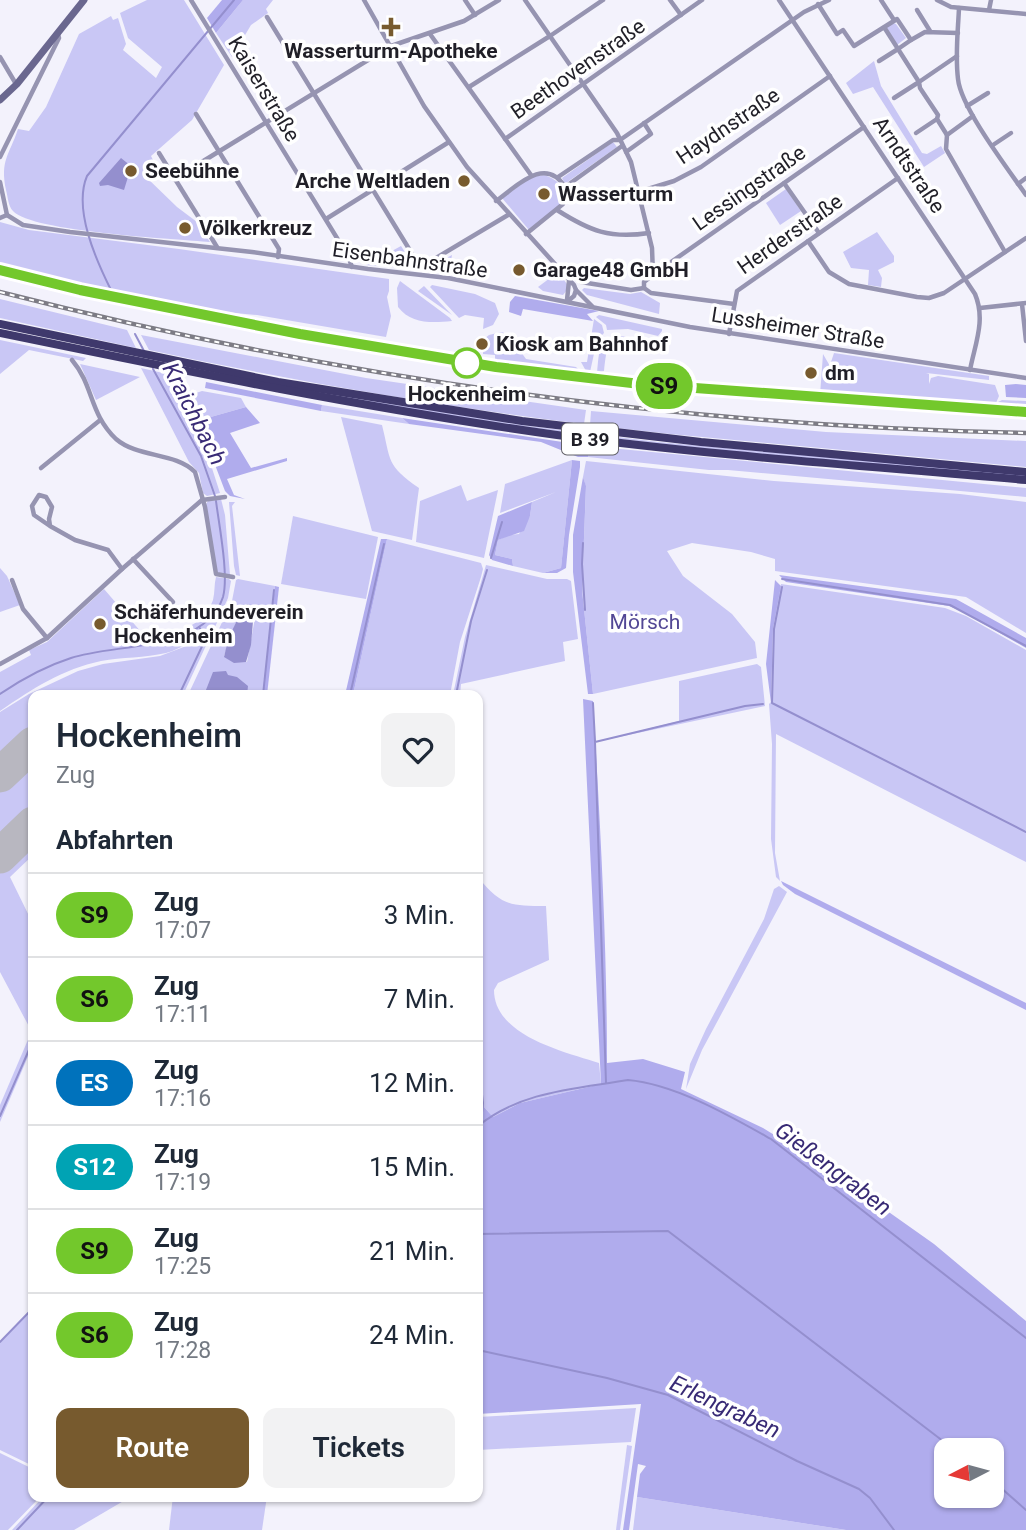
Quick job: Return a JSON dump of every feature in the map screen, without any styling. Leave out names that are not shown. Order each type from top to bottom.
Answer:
[{"type":"highway","name":"B 39","points":[[0,324],[327,391],[522,421],[701,442],[1026,472]]},
{"type":"highway","name":"B 39","points":[[0,333],[342,402],[560,435],[699,451],[1026,480]]},
{"type":"main road","points":[[0,100],[17,85],[84,0]]},
{"type":"street","name":"Kaiserstraße","points":[[191,0],[326,219],[352,267]]},
{"type":"street","points":[[364,0],[424,106],[467,167],[593,307]]},
{"type":"street","points":[[465,0],[475,15]]},
{"type":"street","points":[[174,179],[391,46],[475,15],[499,0]]},
{"type":"street","points":[[525,0],[584,83],[631,162],[649,233],[653,275],[644,282],[644,288]]},
{"type":"street","points":[[469,87],[603,0]]},
{"type":"street","points":[[670,0],[681,15]]},
{"type":"street","name":"Beethovenstraße","points":[[505,139],[702,0]]},
{"type":"street","name":"Arndtstraße","points":[[779,0],[965,278],[980,308]]},
{"type":"street","points":[[558,177],[613,140],[620,140],[792,21],[829,0]]},
{"type":"street","points":[[881,0],[911,40]]},
{"type":"street","points":[[937,0],[944,5],[959,8],[1026,14]]},
{"type":"street","points":[[989,10],[991,0]]},
{"type":"street","points":[[818,4],[837,34],[843,30],[854,46],[894,20]]},
{"type":"street","points":[[959,8],[958,79],[973,116],[1026,195]]},
{"type":"street","points":[[917,10],[930,32]]},
{"type":"street","points":[[267,17],[414,257],[424,261],[436,258],[508,215]]},
{"type":"street","points":[[884,27],[938,115],[937,119],[947,135],[946,149],[1005,252]]},
{"type":"street","points":[[879,61],[925,32],[958,33]]},
{"type":"street","points":[[430,33],[531,175]]},
{"type":"street","points":[[0,156],[59,38],[58,34]]},
{"type":"street","points":[[894,98],[957,56]]},
{"type":"street","points":[[0,57],[17,85]]},
{"type":"street","name":"Haydnstraße","points":[[638,192],[674,181],[701,167],[830,76]]},
{"type":"street","points":[[968,106],[988,93]]},
{"type":"street","points":[[196,114],[279,249],[278,257]]},
{"type":"street","points":[[947,135],[973,116]]},
{"type":"street","points":[[916,133],[937,119]]},
{"type":"street","points":[[626,153],[651,134],[644,123]]},
{"type":"street","name":"Lessingstraße","points":[[653,275],[864,127]]},
{"type":"street","points":[[993,145],[1011,133]]},
{"type":"street","points":[[326,219],[449,142]]},
{"type":"street","points":[[565,187],[622,146]]},
{"type":"street","points":[[159,153],[217,248]]},
{"type":"street","points":[[496,201],[531,175],[545,173],[558,177],[565,187],[565,200],[557,210],[526,234]]},
{"type":"street","name":"Herderstraße","points":[[729,334],[737,291],[898,178]]},
{"type":"street","points":[[1018,184],[1026,178]]},
{"type":"street","points":[[0,182],[6,215],[0,218]]},
{"type":"street","points":[[784,183],[819,233]]},
{"type":"street","points":[[557,210],[594,231],[629,236],[649,233]]},
{"type":"street","name":"Eisenbahnstraße","points":[[6,215],[23,225],[448,278],[567,301]]},
{"type":"street","points":[[808,241],[829,272],[849,284],[929,298],[944,293],[1026,238]]},
{"type":"street","points":[[567,301],[569,281]]},
{"type":"street","points":[[581,282],[631,290],[644,288],[651,293],[734,304]]},
{"type":"street","points":[[567,301],[572,299],[576,290]]},
{"type":"street","name":"Lussheimer Straße","points":[[567,301],[729,334],[1026,378]]},
{"type":"street","points":[[973,370],[980,308],[1024,303],[1026,341]]},
{"type":"street","points":[[72,360],[88,387],[99,421],[118,440],[127,446],[191,468],[195,472],[205,499],[214,569],[216,574],[230,577]]},
{"type":"street","points":[[41,468],[99,421]]},
{"type":"street","points":[[50,526],[48,519],[52,507],[46,497],[39,495],[32,506],[34,515],[50,526],[75,540],[108,550],[122,569]]},
{"type":"street","points":[[0,664],[47,638],[133,559],[205,499],[223,497]]},
{"type":"street","points":[[133,559],[173,603]]},
{"type":"street","points":[[12,580],[23,609],[47,638]]},
{"type":"green space","points":[[147,0],[184,0],[224,65],[192,120],[151,156],[156,166],[144,175],[197,222],[210,242],[106,233],[47,224],[13,211],[8,201],[4,172],[6,158],[18,129],[29,131],[46,107],[79,34],[111,16],[113,20],[118,18],[126,44],[123,50],[156,78],[162,67],[128,38],[120,13]]},
{"type":"green space","points":[[243,0],[273,0],[266,9],[268,13],[251,25],[232,57],[216,33]]},
{"type":"green space","points":[[893,23],[906,38],[897,45],[885,28]]},
{"type":"green space","points":[[874,61],[881,86],[922,153],[927,154],[941,146],[945,153],[924,167],[873,87],[853,94],[846,83]]},
{"type":"green space","points":[[613,142],[617,147],[564,182],[562,178]]},
{"type":"green space","points":[[544,175],[560,185],[563,193],[561,204],[529,230],[502,198],[531,177]]},
{"type":"green space","points":[[786,189],[801,211],[780,225],[766,203]]},
{"type":"green space","points":[[0,222],[29,230],[389,279],[387,297],[391,316],[386,337],[257,315],[181,308],[0,267]]},
{"type":"green space","points":[[877,232],[894,256],[894,262],[878,270],[882,278],[881,287],[868,285],[869,270],[851,268],[843,252]]},
{"type":"green space","points":[[401,246],[410,260],[419,263],[418,269],[366,265]]},
{"type":"green space","points":[[452,255],[449,271],[426,268],[436,261]]},
{"type":"green space","points":[[558,272],[567,284],[563,295],[543,291],[538,287]]},
{"type":"green space","points":[[400,281],[452,321],[422,321],[403,313],[398,307],[397,288]]},
{"type":"green space","points":[[432,285],[475,294],[495,303],[499,314],[493,325],[483,329],[484,318],[465,315],[459,318],[430,287]]},
{"type":"green space","points":[[424,286],[452,315],[418,291]]},
{"type":"green space","points":[[584,288],[630,294],[641,292],[660,303],[659,314],[587,295],[582,290]]},
{"type":"green space","points":[[0,299],[127,330],[136,348],[0,318]]},
{"type":"green space","points":[[599,315],[662,331],[658,336],[628,329],[607,330],[606,325],[596,317]]},
{"type":"green space","points":[[594,319],[602,325],[604,333],[597,340],[590,372],[586,371],[581,362],[587,362]]},
{"type":"green space","points":[[501,332],[508,334],[526,359],[576,367],[584,375],[495,361],[495,355],[483,354],[484,339]]},
{"type":"green space","points":[[141,335],[366,378],[586,410],[584,424],[420,401],[203,361],[149,350]]},
{"type":"green space","points":[[615,335],[643,342],[623,339],[612,341],[607,351],[604,371],[597,373],[602,346]]},
{"type":"green space","points":[[0,340],[86,358],[83,361],[29,350],[0,374]]},
{"type":"green space","points":[[834,353],[989,376],[989,380],[926,373],[929,374],[929,384],[931,378],[938,376],[995,385],[999,396],[996,403],[1002,400],[1026,401],[1026,409],[820,395],[823,354],[838,380],[831,362]]},
{"type":"green space","points":[[80,364],[140,377],[96,400]]},
{"type":"green space","points":[[141,368],[185,378],[184,389],[194,391],[186,407],[187,419],[210,462],[220,493],[207,496],[203,493],[199,473],[189,462]]},
{"type":"green space","points":[[202,391],[241,398],[246,407],[193,422],[191,402],[196,393]]},
{"type":"green space","points":[[310,391],[529,426],[658,442],[1026,477],[799,458],[629,440],[473,419]]},
{"type":"green space","points":[[322,405],[402,418],[409,424],[321,411]]},
{"type":"green space","points":[[591,411],[826,432],[1026,441],[1026,467],[590,425]]},
{"type":"green space","points":[[341,417],[382,425],[391,461],[401,474],[419,488],[412,540],[372,531]]},
{"type":"green space","points":[[589,446],[1026,488],[1026,497],[588,457]]},
{"type":"green space","points":[[572,460],[561,568],[543,573],[513,566],[512,559],[495,555],[498,540],[519,534],[530,516],[532,502],[556,492],[500,513],[505,484]]},
{"type":"green space","name":"Mörsch","points":[[586,461],[774,481],[960,494],[1026,502],[1026,633],[966,597],[775,571],[775,559],[751,552],[692,543],[667,551],[683,576],[732,614],[755,642],[757,658],[593,694],[582,590],[586,487],[583,477]]},
{"type":"green space","points":[[461,485],[467,501],[498,490],[484,558],[416,542],[420,501]]},
{"type":"green space","points":[[221,499],[230,575],[218,575],[206,504],[208,501]]},
{"type":"green space","points":[[229,502],[235,502],[232,506],[240,576],[236,575],[234,566]]},
{"type":"green space","points":[[293,516],[378,537],[366,599],[281,584]]},
{"type":"green space","points":[[387,539],[481,563],[483,569],[460,642],[451,690],[354,690]]},
{"type":"green space","points":[[486,565],[547,579],[571,581],[578,639],[563,642],[565,661],[461,684],[460,690],[454,690],[465,637]]},
{"type":"green space","points":[[0,568],[7,576],[20,605],[0,612]]},
{"type":"green space","points":[[216,577],[229,579],[231,581],[228,598],[211,636],[166,653],[101,661],[74,669],[28,690],[28,693],[0,711],[0,672],[31,655],[29,650],[47,642],[104,589],[148,640],[177,632],[195,623],[209,609]]},
{"type":"green space","points":[[238,579],[275,586],[263,690],[190,690],[232,601]],"holes":[[[238,617],[255,618],[247,662],[224,656]]]},
{"type":"green space","points":[[781,584],[945,608],[966,616],[1026,650],[1026,862],[776,734],[775,853],[780,881],[776,877],[771,839],[772,744],[769,704],[773,629]]},
{"type":"green space","points":[[210,637],[185,690],[38,690],[78,671],[103,664],[160,656]]},
{"type":"green space","points":[[757,664],[761,667],[765,706],[595,742],[679,721],[679,681]]},
{"type":"green space","points":[[28,695],[28,860],[10,877],[28,914],[28,1025],[0,972],[0,712]]},
{"type":"green space","points":[[483,883],[493,894],[508,902],[524,906],[546,906],[549,960],[498,983],[494,990],[497,1006],[506,1019],[534,1040],[599,1063],[601,1084],[520,1103],[493,1117],[484,1107]]},
{"type":"green space","points":[[779,886],[787,892],[702,1050],[686,1089],[690,1064],[706,1029],[764,919],[774,889]]},
{"type":"green space","points":[[28,1040],[28,1057],[0,1122],[0,1105]]},
{"type":"green space","points":[[28,1313],[28,1464],[0,1450],[0,1343]]},
{"type":"green space","points":[[636,1408],[631,1442],[483,1450],[483,1417]]},
{"type":"green space","points":[[627,1445],[632,1446],[620,1530],[616,1530]]},
{"type":"green space","points":[[0,1453],[28,1467],[28,1502],[35,1502],[8,1530],[0,1530]]},
{"type":"green space","points":[[637,1497],[846,1530],[633,1530]]},
{"type":"green space","points":[[38,1502],[122,1502],[74,1530],[12,1530]]},
{"type":"green space","points":[[172,1502],[266,1502],[262,1530],[169,1530]]},
{"type":"shaded area","points":[[222,0],[243,0],[216,33],[207,18]]},
{"type":"shaded area","points":[[121,158],[136,170],[135,174],[128,177],[124,190],[108,185],[100,186],[99,183]]},
{"type":"shaded area","points":[[515,296],[599,311],[587,314],[593,321],[523,309],[521,316],[509,312],[510,302]]},
{"type":"shaded area","points":[[206,382],[322,405],[321,411],[205,388]]},
{"type":"shaded area","points":[[1005,385],[1026,385],[1026,398],[1006,397]]},
{"type":"shaded area","points":[[246,407],[260,423],[230,433],[251,468],[287,458],[287,461],[227,479],[234,495],[245,499],[230,496],[225,491],[209,449],[193,422]]},
{"type":"shaded area","points":[[402,418],[589,446],[588,457],[578,457],[541,442],[409,424]]},
{"type":"shaded area","points":[[572,460],[580,461],[580,467],[566,568],[557,573],[543,573],[561,568]]},
{"type":"shaded area","points":[[583,477],[586,486],[582,590],[593,694],[588,694],[573,572],[573,535]]},
{"type":"shaded area","points":[[532,502],[524,531],[498,540],[495,555],[512,559],[513,566],[492,560],[489,555],[498,516]]},
{"type":"shaded area","points":[[381,539],[387,539],[354,690],[346,690]]},
{"type":"shaded area","points":[[779,575],[956,599],[1026,638],[1026,648],[949,606],[786,582]]},
{"type":"shaded area","points":[[775,580],[781,586],[773,629],[771,703],[766,664]]},
{"type":"shaded area","points":[[275,586],[279,587],[268,690],[263,690]]},
{"type":"shaded area","points":[[247,604],[254,609],[251,645],[246,662],[234,663],[224,657],[233,629]]},
{"type":"shaded area","points":[[226,671],[228,675],[237,677],[248,686],[248,690],[206,690],[213,672]]},
{"type":"shaded area","points":[[583,699],[593,701],[601,837],[607,1063],[643,1059],[685,1072],[681,1089],[763,1128],[818,1162],[934,1244],[1026,1321],[1026,1530],[846,1530],[637,1497],[640,1474],[646,1466],[638,1464],[629,1530],[623,1530],[641,1404],[483,1414],[483,1097],[484,1107],[493,1117],[520,1103],[601,1084]]},
{"type":"shaded area","points":[[781,881],[1026,1003],[1026,1010],[795,894]]},
{"type":"waterway","name":"Kraichbach","points":[[111,290],[93,249],[84,219],[83,189],[87,176],[234,0]]},
{"type":"waterway","name":"Kraichbach","points":[[135,334],[144,351]]},
{"type":"waterway","name":"Kraichbach","points":[[153,369],[201,456],[215,496]]},
{"type":"waterway","name":"Kraichbach","points":[[0,694],[34,673],[62,661],[90,653],[179,637],[198,628],[213,615],[225,588],[216,501]]},
{"type":"waterway","points":[[491,558],[502,522]]},
{"type":"waterway","points":[[583,543],[585,610]]},
{"type":"waterway","points":[[351,690],[384,544]]},
{"type":"waterway","points":[[457,690],[471,621],[487,570]]},
{"type":"waterway","points":[[782,579],[950,605],[1026,646]]},
{"type":"waterway","points":[[782,587],[774,629],[772,703],[1026,832]]},
{"type":"waterway","points":[[264,690],[274,590]]},
{"type":"waterway","points":[[199,627],[204,635]]},
{"type":"waterway","points":[[181,690],[205,640]]},
{"type":"waterway","points":[[593,703],[595,741]]},
{"type":"waterway","points":[[606,1083],[595,742],[763,704]]},
{"type":"waterway","points":[[0,1116],[28,1052]]},
{"type":"waterway","name":"Gießengraben","points":[[483,1122],[512,1105],[530,1098],[628,1080],[683,1094],[771,1139],[1026,1338]]},
{"type":"waterway","points":[[483,1234],[668,1231],[939,1438]]},
{"type":"waterway","points":[[0,1342],[28,1313]]},
{"type":"waterway","name":"Erlengraben","points":[[483,1351],[607,1378],[668,1395],[797,1461],[859,1489],[870,1498],[894,1530]]},
{"type":"waterway","points":[[1004,1491],[1026,1510]]},
{"type":"waterway","name":"Gießengraben","points":[[17,1530],[43,1502]]},
{"type":"runway","points":[[0,775],[28,749]]},
{"type":"runway","points":[[0,856],[28,829]]},
{"type":"railway","points":[[0,274],[93,296],[335,345],[505,372],[663,390],[1026,416]]},
{"type":"railway","points":[[0,292],[253,349],[381,373],[509,392],[767,420],[1026,433]]},
{"type":"train","name":"S9","points":[[0,270],[161,307],[386,350],[496,367],[640,384],[1026,412]]},
{"type":"place","name":"Wasserturm-Apotheke","points":[[391,27]]},
{"type":"place","name":"Seebühne","points":[[131,171]]},
{"type":"place","name":"Arche Weltladen","points":[[464,181]]},
{"type":"place","name":"Wasserturm","points":[[544,194]]},
{"type":"place","name":"Völkerkreuz","points":[[185,228]]},
{"type":"place","name":"Garage48 GmbH","points":[[519,270]]},
{"type":"place","name":"Kiosk am Bahnhof","points":[[482,344]]},
{"type":"place","name":"Hockenheim","points":[[467,363]]},
{"type":"place","name":"dm","points":[[811,373]]},
{"type":"place","name":"Schäferhundeverein Hockenheim","points":[[100,624]]}]
